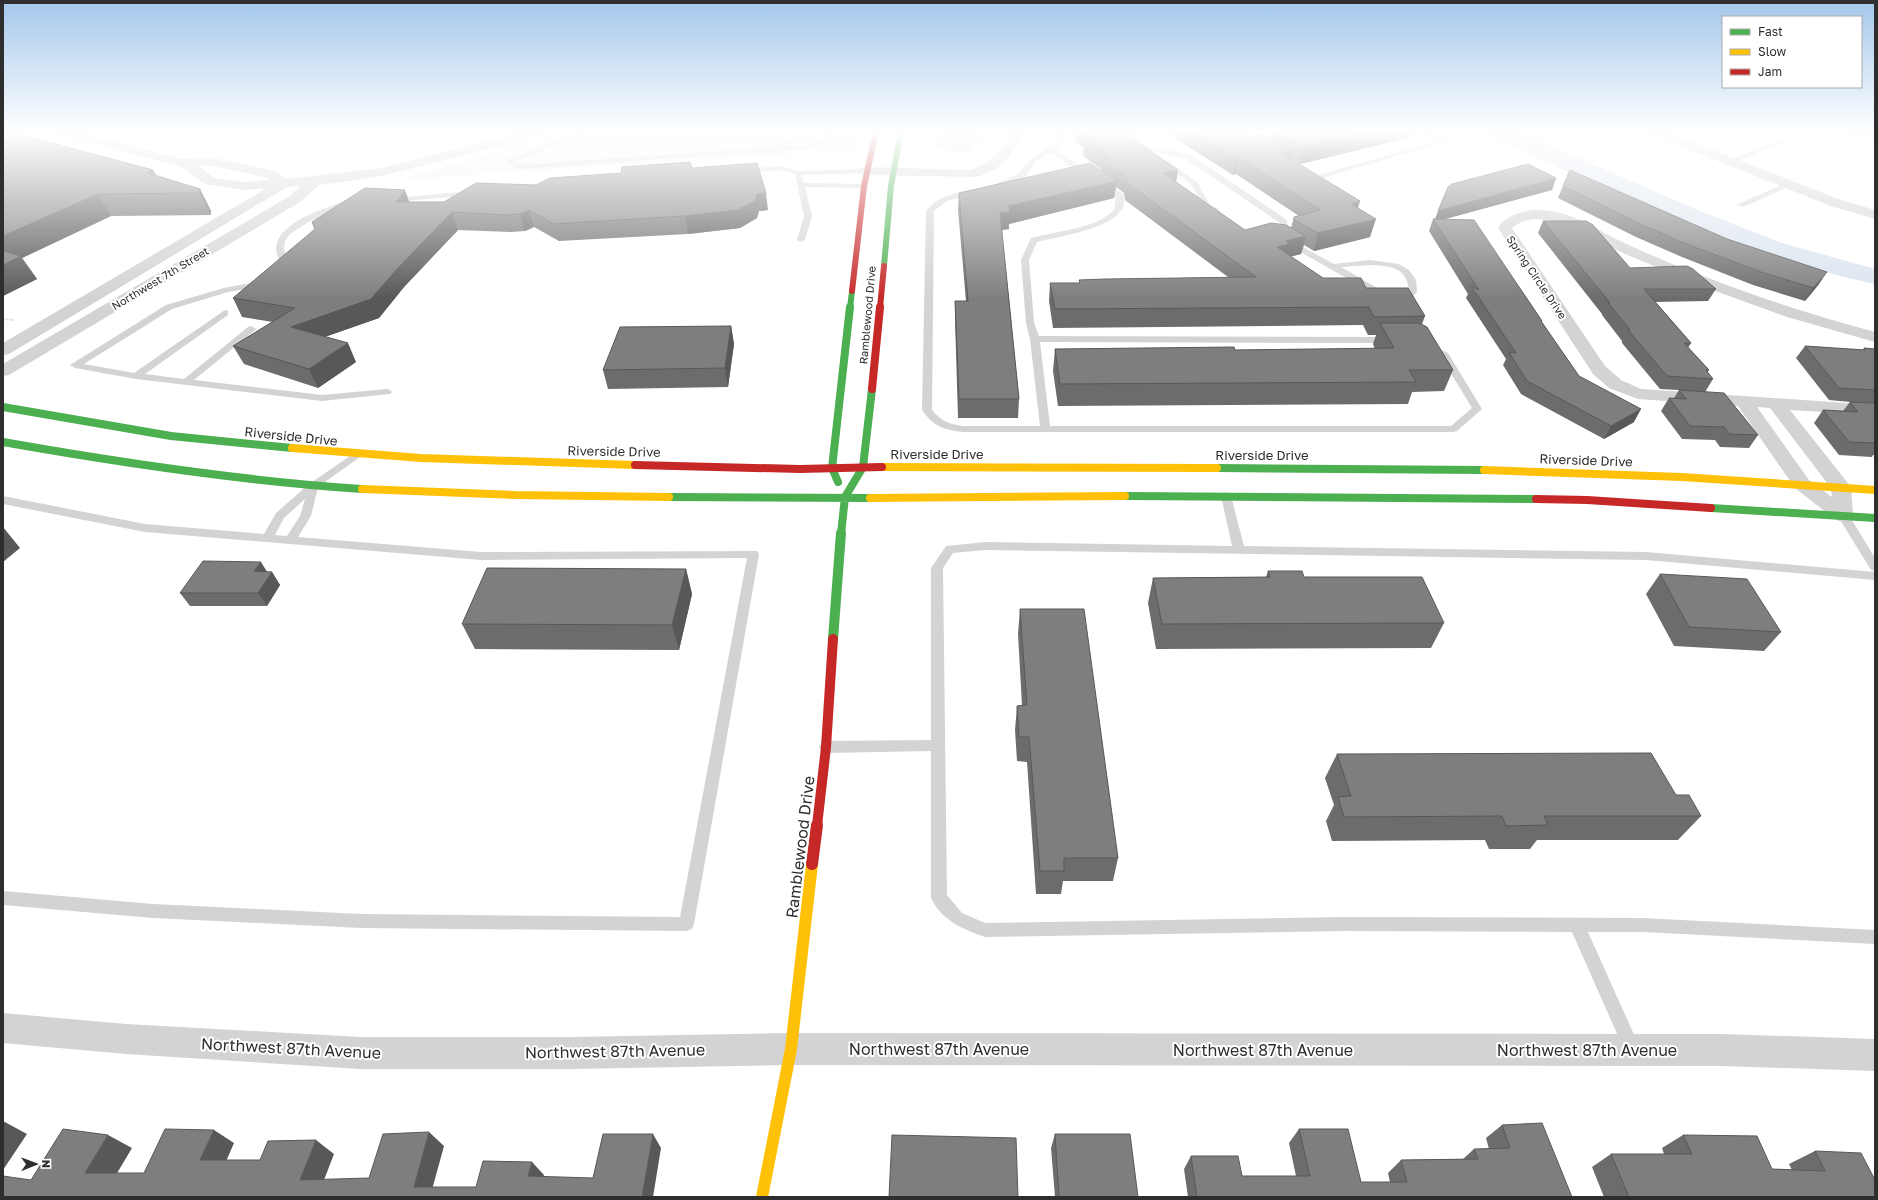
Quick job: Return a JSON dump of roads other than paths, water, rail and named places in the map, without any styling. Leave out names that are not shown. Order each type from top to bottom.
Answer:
[{"type":"street","name":"Northwest 7th Street","points":[[3,350],[278,187]]},
{"type":"street","name":"Northwest 7th Street","points":[[3,371],[294,199],[309,187]]},
{"type":"street","name":"Ramblewood Drive","points":[[832,468],[864,187]]},
{"type":"street","name":"Ramblewood Drive","points":[[762,1197],[791,1049],[826,747],[842,515],[845,497],[863,467],[867,443],[891,187]]},
{"type":"street","points":[[1797,187],[1836,203],[1875,214]]},
{"type":"street","name":"Spring Circle Drive","points":[[1875,337],[1791,313],[1720,289],[1610,242],[1564,218],[1548,215],[1532,215],[1508,222],[1505,228],[1599,370],[1615,384],[1638,394],[1875,410]]},
{"type":"street","points":[[1743,401],[1802,484],[1843,515]]},
{"type":"street","points":[[1775,403],[1841,487],[1843,515]]},
{"type":"street","name":"Riverside Drive","points":[[3,407],[172,436],[356,455],[505,462],[792,468],[1466,469],[1682,476],[1875,490]]},
{"type":"street","points":[[3,442],[88,458],[177,471],[313,486],[515,495],[845,497],[1226,496],[1587,500],[1875,518]]},
{"type":"street","points":[[832,468],[845,497]]},
{"type":"street","name":"Northwest 87th Avenue","points":[[3,1028],[126,1039],[360,1053],[791,1049],[1723,1050],[1873,1058]]},
{"type":"lane","points":[[801,187],[808,216],[801,240]]},
{"type":"lane","points":[[987,187],[941,200],[934,205],[930,211],[927,410],[934,421],[946,427],[963,429],[1453,429],[1477,409],[1445,354],[1419,343]]},
{"type":"lane","points":[[1045,429],[1035,339],[1030,323],[1025,260],[1034,240],[1052,234],[1096,224],[1114,215],[1120,206],[1120,196],[1107,187]]},
{"type":"lane","points":[[1196,187],[1207,206],[1220,214]]},
{"type":"lane","points":[[1232,187],[1284,222],[1281,239],[1334,266],[1390,299],[1407,297],[1413,292],[1412,280],[1408,274],[1395,265],[1361,263],[1334,266]]},
{"type":"lane","points":[[1740,206],[1783,187]]},
{"type":"lane","points":[[388,200],[482,192]]},
{"type":"lane","points":[[277,275],[283,272],[286,266],[279,248],[282,239],[291,229],[332,208],[356,203]]},
{"type":"lane","points":[[266,281],[260,284],[227,290],[169,307],[75,366],[136,376],[322,398],[387,392]]},
{"type":"lane","points":[[136,376],[225,313]]},
{"type":"lane","points":[[187,381],[251,328]]},
{"type":"lane","points":[[1035,339],[1397,340]]},
{"type":"lane","points":[[267,539],[280,516],[313,486],[356,455]]},
{"type":"lane","points":[[289,541],[306,518],[311,502],[313,486]]},
{"type":"lane","points":[[1226,496],[1238,550]]},
{"type":"lane","points":[[3,500],[145,528],[481,556],[753,554],[686,924],[361,921],[153,911],[3,898]]},
{"type":"lane","points":[[1843,515],[1875,567]]},
{"type":"lane","points":[[1875,576],[1646,556],[986,546],[950,549],[937,568],[939,898],[958,918],[985,930],[1345,924],[1642,925],[1875,937]]},
{"type":"lane","points":[[826,747],[938,745]]},
{"type":"lane","points":[[1577,925],[1633,1050]]}]
